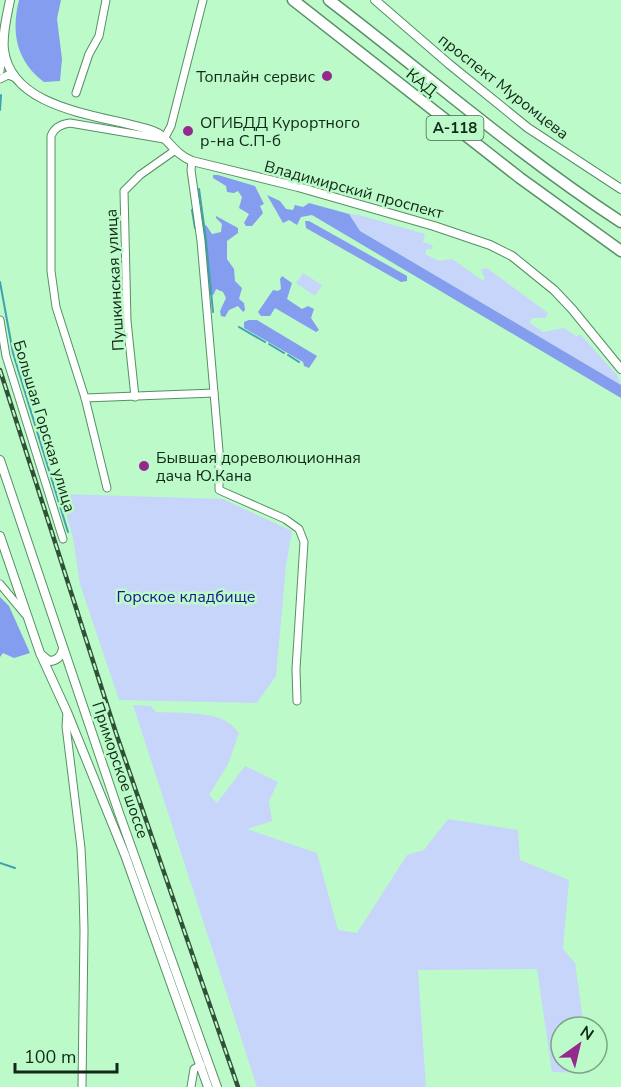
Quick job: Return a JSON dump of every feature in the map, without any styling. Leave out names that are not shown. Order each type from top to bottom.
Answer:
[{"type":"highway","name":"КАД","points":[[293,0],[520,178],[621,250]]},
{"type":"highway","name":"КАД","points":[[329,0],[473,115],[590,202],[621,222]]},
{"type":"main road","points":[[4,42],[10,0]]},
{"type":"main road","name":"проспект Муромцева","points":[[375,0],[528,129],[621,189]]},
{"type":"main road","name":"Владимирский проспект","points":[[4,42],[8,63],[17,78],[32,92],[52,103],[149,130],[160,135],[174,151],[192,161],[434,226],[490,245],[512,256],[554,290],[621,369]]},
{"type":"main road","name":"Приморское шоссе","points":[[0,460],[119,813],[217,1087]]},
{"type":"main road","name":"Приморское шоссе","points":[[0,536],[40,653],[67,712],[125,855],[208,1087]]},
{"type":"main road","points":[[40,653],[46,659],[53,661],[61,656],[63,649]]},
{"type":"street","points":[[76,93],[89,54],[99,36],[106,0]]},
{"type":"street","points":[[106,488],[85,398],[56,307],[51,271],[51,136],[53,131],[70,123],[164,139],[171,126],[203,0]]},
{"type":"street","points":[[0,71],[4,42]]},
{"type":"street","points":[[0,79],[8,75],[17,78]]},
{"type":"street","name":"Пушкинская улица","points":[[135,397],[127,321],[124,191],[140,175],[174,151]]},
{"type":"street","points":[[192,161],[191,170],[201,241],[214,393],[219,490],[285,519],[299,529],[304,542],[296,669],[297,701]]},
{"type":"street","name":"Большая Горская улица","points":[[0,320],[6,356],[63,539]]},
{"type":"street","points":[[85,398],[214,393]]},
{"type":"street","points":[[0,584],[28,619]]},
{"type":"street","points":[[67,712],[66,726],[81,848],[84,930],[82,1087]]},
{"type":"street","points":[[191,1087],[194,1069],[201,1065]]},
{"type":"green space","points":[[349,214],[425,234],[423,242],[432,245],[433,249],[427,249],[425,254],[439,261],[452,259],[482,280],[485,279],[481,269],[487,268],[548,313],[546,318],[532,318],[530,323],[543,332],[564,328],[576,336],[581,335],[617,375],[621,385],[360,231]]},
{"type":"green space","points":[[303,273],[322,285],[315,296],[296,283]]},
{"type":"green space","name":"Горское кладбище","points":[[61,494],[223,499],[292,531],[286,566],[276,676],[257,703],[119,700],[80,584],[73,538]]},
{"type":"green space","points":[[133,705],[151,706],[156,712],[213,716],[229,723],[239,733],[228,764],[209,795],[217,803],[245,766],[278,782],[269,801],[272,821],[247,829],[317,853],[338,930],[357,933],[407,855],[424,850],[448,819],[518,830],[520,860],[569,880],[563,949],[575,963],[582,1015],[549,1015],[549,1051],[537,969],[418,970],[426,1087],[257,1087]]},
{"type":"shaded area","points":[[19,0],[61,0],[57,19],[62,59],[60,81],[44,82],[27,65],[16,34]]},
{"type":"shaded area","points":[[213,175],[255,186],[264,204],[260,206],[263,213],[252,226],[246,226],[244,223],[249,214],[239,208],[242,197],[238,191],[227,192],[226,186],[213,178]]},
{"type":"shaded area","points":[[267,195],[280,201],[286,209],[293,210],[295,205],[303,207],[309,203],[349,214],[360,231],[621,385],[621,398],[312,215],[301,217],[297,225],[289,220],[283,223]]},
{"type":"shaded area","points":[[216,216],[238,228],[238,233],[227,241],[227,259],[234,269],[235,281],[242,288],[239,299],[244,303],[245,310],[243,312],[238,306],[229,310],[225,317],[221,316],[220,311],[226,298],[223,292],[216,289],[211,296],[209,292],[203,228],[206,225],[212,234],[221,232],[222,224]]},
{"type":"shaded area","points":[[305,221],[309,221],[407,276],[407,281],[401,282],[306,228]]},
{"type":"shaded area","points":[[282,276],[292,283],[287,299],[302,309],[308,306],[314,309],[311,318],[319,330],[316,332],[275,308],[270,316],[261,316],[258,312],[273,290],[281,289]]},
{"type":"shaded area","points":[[257,320],[317,356],[309,368],[304,366],[303,362],[244,328],[244,322]]},
{"type":"shaded area","points":[[0,597],[9,606],[30,653],[14,658],[3,653],[0,657]]},
{"type":"waterway","points":[[0,110],[1,95]]},
{"type":"waterway","points":[[199,189],[213,312]]},
{"type":"waterway","points":[[192,210],[195,228]]},
{"type":"waterway","points":[[0,282],[13,353],[68,532]]},
{"type":"waterway","points":[[239,327],[265,342]]},
{"type":"waterway","points":[[269,344],[284,353]]},
{"type":"waterway","points":[[288,355],[299,362]]},
{"type":"waterway","points":[[0,863],[15,868]]},
{"type":"railway","points":[[0,370],[116,733],[238,1087]]},
{"type":"place","name":"Топлайн сервис","points":[[327,76]]},
{"type":"place","name":"ОГИБДД Курортного р-на С.П-б","points":[[188,131]]},
{"type":"place","name":"Бывшая дореволюционная дача Ю.Кана","points":[[144,466]]}]
